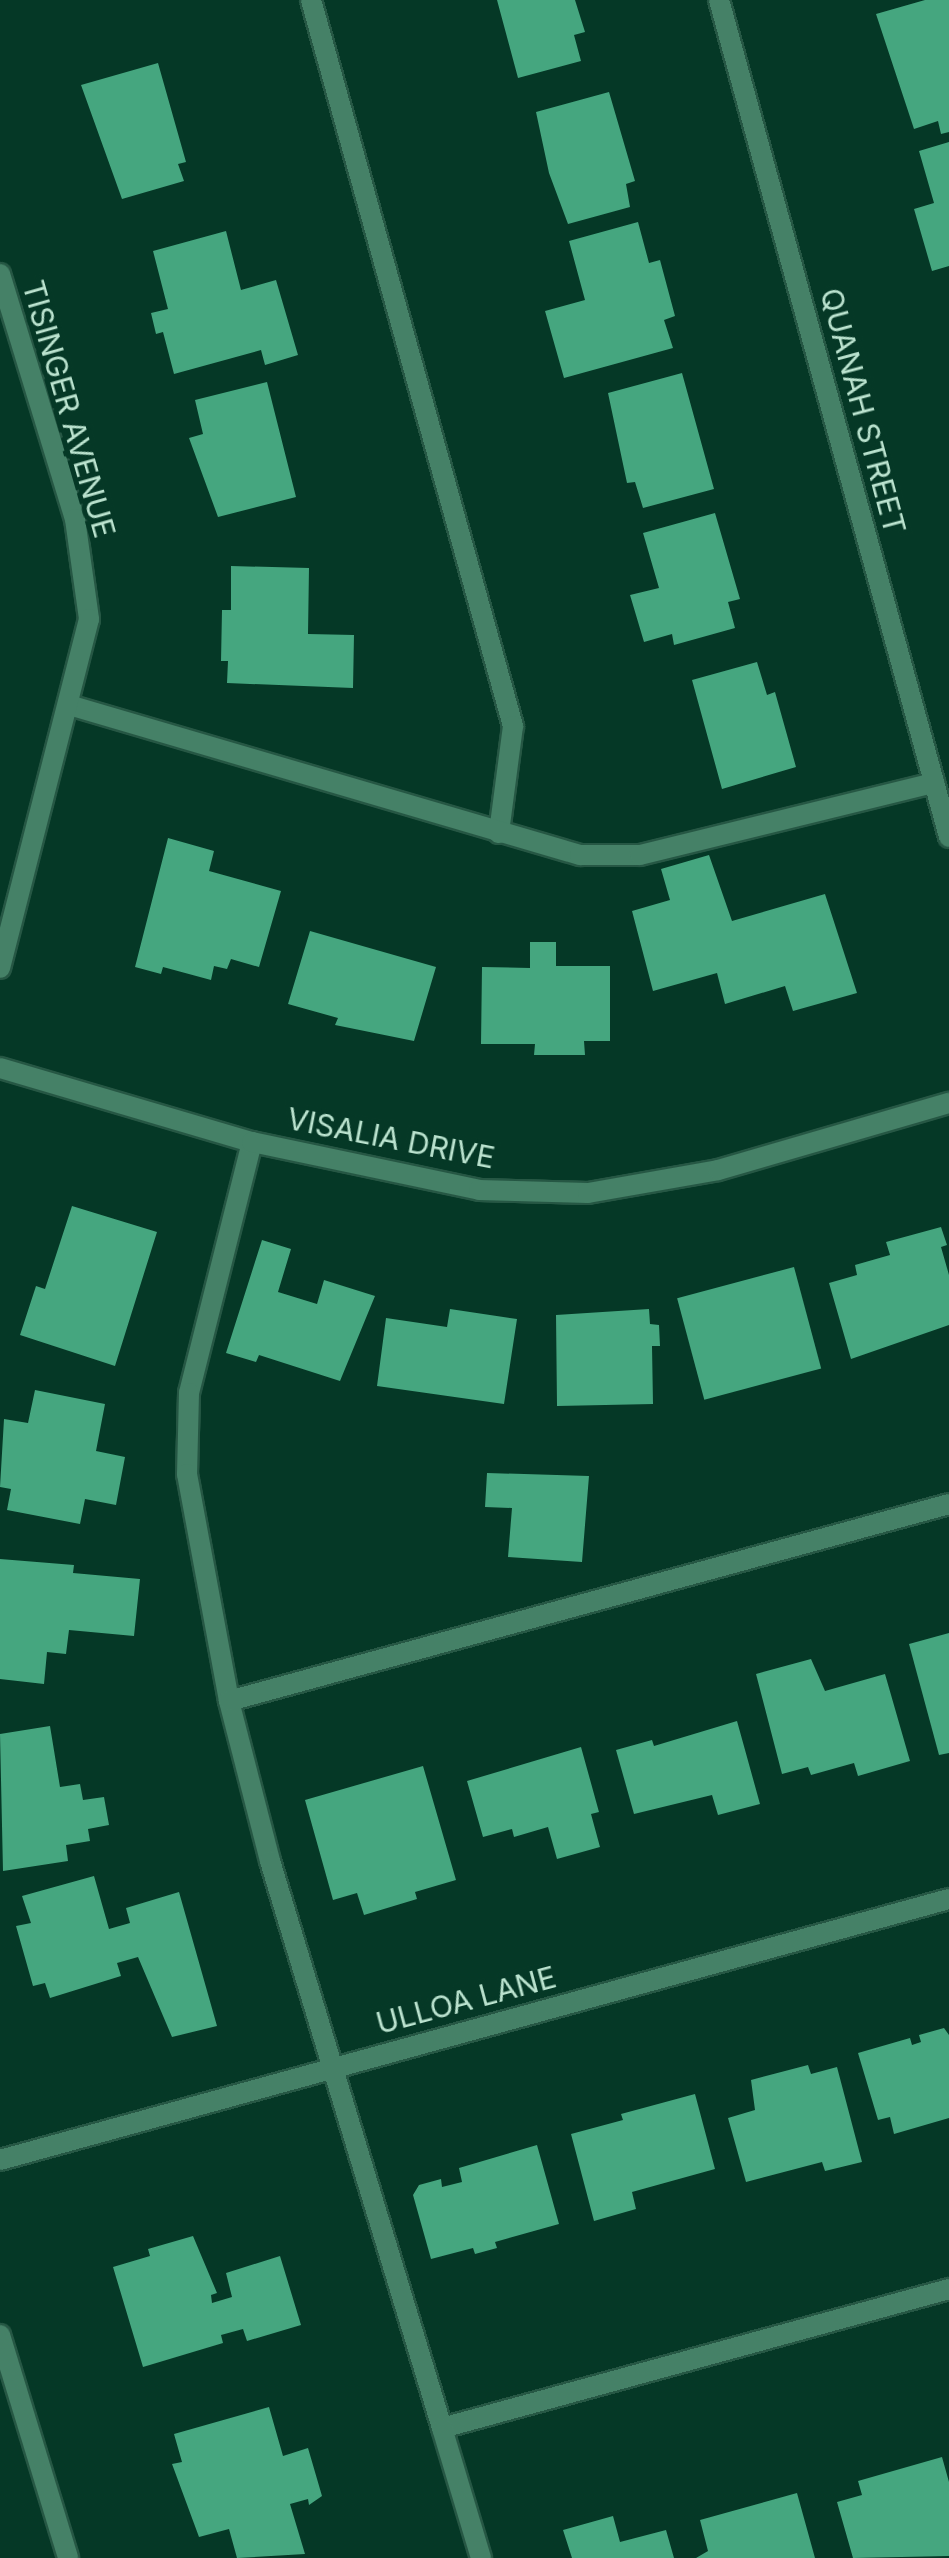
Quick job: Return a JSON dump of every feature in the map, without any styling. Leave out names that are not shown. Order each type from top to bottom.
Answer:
[{"type":"street","points":[[312,0],[513,726],[499,833]]},
{"type":"street","name":"QUANAH STREET","points":[[720,0],[949,838]]},
{"type":"street","name":"TISINGER AVENUE","points":[[0,274],[75,519],[89,619],[0,968]]},
{"type":"street","points":[[70,705],[580,855],[640,855],[934,783]]},
{"type":"street","name":"VISALIA DRIVE","points":[[0,1068],[252,1142],[479,1190],[588,1193],[718,1170],[949,1103]]},
{"type":"street","points":[[252,1142],[190,1393],[188,1474],[229,1701],[270,1861],[480,2558]]},
{"type":"street","points":[[229,1701],[949,1504]]},
{"type":"street","name":"ULLOA LANE","points":[[0,2160],[949,1899]]},
{"type":"street","points":[[442,2428],[949,2289]]},
{"type":"street","points":[[0,2335],[68,2558]]},
{"type":"building","points":[[497,0],[575,0],[585,32],[574,35],[581,61],[518,78]]},
{"type":"building","points":[[925,0],[949,0],[949,132],[941,134],[938,121],[914,129],[876,14]]},
{"type":"building","points":[[158,63],[186,162],[178,164],[184,181],[122,199],[81,85]]},
{"type":"building","points":[[609,92],[635,181],[626,184],[630,207],[568,224],[549,173],[536,112]]},
{"type":"building","points":[[949,142],[949,266],[932,271],[914,209],[934,203],[919,151]]},
{"type":"building","points":[[638,222],[649,263],[660,260],[675,316],[664,320],[673,348],[564,378],[545,311],[585,300],[569,241]]},
{"type":"building","points":[[226,231],[241,290],[276,280],[298,355],[265,365],[261,350],[174,374],[163,332],[156,334],[151,313],[168,309],[153,251]]},
{"type":"building","points":[[682,373],[714,489],[643,508],[635,482],[627,483],[608,393]]},
{"type":"building","points":[[267,382],[296,497],[218,517],[189,438],[203,434],[195,400]]},
{"type":"building","points":[[715,513],[740,599],[728,602],[735,628],[674,645],[672,634],[644,642],[630,595],[659,588],[643,533]]},
{"type":"building","points":[[231,566],[309,568],[308,634],[354,635],[353,688],[227,683],[228,661],[221,661],[222,610],[231,610]]},
{"type":"building","points":[[757,662],[767,695],[775,692],[796,767],[722,789],[692,680]]},
{"type":"building","points":[[168,838],[214,851],[209,871],[281,891],[259,967],[231,959],[227,969],[214,966],[211,980],[163,967],[161,974],[135,967]]},
{"type":"building","points":[[709,855],[732,921],[825,894],[857,993],[793,1011],[785,986],[725,1004],[717,973],[653,991],[632,911],[670,900],[661,869]]},
{"type":"building","points":[[310,931],[436,967],[414,1041],[335,1025],[338,1018],[288,1004]]},
{"type":"building","points":[[530,942],[556,942],[556,966],[610,966],[610,1041],[584,1041],[585,1055],[534,1055],[535,1044],[481,1044],[482,967],[530,968]]},
{"type":"building","points":[[72,1206],[157,1232],[115,1366],[20,1335],[36,1286],[45,1289]]},
{"type":"building","points":[[941,1227],[947,1245],[941,1247],[949,1275],[949,1325],[851,1359],[829,1283],[857,1275],[855,1265],[890,1255],[886,1242]]},
{"type":"building","points":[[262,1240],[291,1249],[278,1292],[317,1304],[324,1280],[375,1296],[340,1381],[259,1355],[256,1362],[226,1353]]},
{"type":"building","points":[[794,1267],[821,1368],[704,1400],[677,1298]]},
{"type":"building","points":[[450,1309],[517,1319],[504,1404],[377,1386],[386,1318],[447,1327]]},
{"type":"building","points":[[649,1309],[650,1324],[659,1325],[660,1346],[652,1346],[653,1404],[557,1406],[556,1315]]},
{"type":"building","points":[[35,1390],[105,1404],[96,1451],[125,1457],[116,1505],[85,1499],[80,1524],[7,1510],[11,1489],[0,1487],[4,1419],[28,1423]]},
{"type":"building","points":[[487,1473],[589,1476],[582,1562],[508,1557],[512,1508],[485,1507]]},
{"type":"building","points":[[0,1559],[74,1565],[73,1573],[140,1579],[134,1636],[69,1630],[66,1654],[47,1652],[44,1684],[0,1679]]},
{"type":"building","points":[[949,1633],[949,1753],[939,1755],[909,1644]]},
{"type":"building","points":[[811,1659],[825,1691],[885,1674],[910,1761],[858,1776],[854,1763],[811,1775],[808,1767],[782,1774],[756,1674]]},
{"type":"building","points":[[737,1721],[760,1804],[718,1815],[712,1795],[634,1814],[616,1750],[652,1740],[654,1746]]},
{"type":"building","points":[[50,1726],[60,1787],[80,1784],[83,1800],[104,1797],[109,1825],[88,1829],[90,1841],[66,1845],[68,1861],[3,1871],[0,1734]]},
{"type":"building","points":[[581,1747],[599,1812],[591,1814],[600,1847],[557,1859],[548,1827],[514,1837],[512,1829],[483,1837],[467,1781]]},
{"type":"building","points":[[423,1766],[456,1880],[415,1892],[417,1899],[364,1915],[357,1893],[333,1900],[305,1800]]},
{"type":"building","points":[[94,1876],[109,1929],[130,1923],[126,1908],[179,1892],[217,2026],[172,2037],[138,1957],[117,1963],[121,1976],[50,1998],[45,1983],[33,1986],[16,1926],[31,1923],[22,1896]]},
{"type":"building","points":[[944,2028],[949,2035],[949,2118],[894,2134],[890,2117],[878,2120],[858,2053],[910,2038],[912,2045],[921,2042],[919,2035]]},
{"type":"building","points":[[808,2065],[811,2074],[837,2067],[862,2162],[825,2171],[822,2162],[746,2182],[728,2118],[755,2110],[751,2080]]},
{"type":"building","points":[[695,2094],[715,2169],[632,2192],[636,2209],[594,2221],[571,2134],[623,2120],[621,2114]]},
{"type":"building","points":[[537,2145],[559,2224],[495,2242],[497,2248],[475,2254],[473,2248],[431,2259],[413,2195],[419,2185],[441,2179],[442,2187],[462,2182],[459,2168]]},
{"type":"building","points":[[193,2236],[217,2293],[211,2295],[212,2303],[232,2297],[226,2273],[280,2256],[301,2325],[247,2341],[243,2329],[221,2335],[223,2343],[143,2367],[113,2267],[150,2256],[148,2249]]},
{"type":"building","points":[[269,2407],[283,2456],[308,2448],[322,2496],[309,2505],[308,2499],[290,2504],[305,2554],[237,2558],[229,2529],[199,2537],[172,2464],[182,2462],[174,2434]]},
{"type":"building","points":[[942,2457],[949,2482],[949,2556],[853,2558],[837,2502],[862,2495],[858,2481]]},
{"type":"building","points":[[797,2493],[815,2558],[696,2558],[708,2551],[700,2520]]},
{"type":"building","points":[[613,2516],[620,2542],[666,2530],[674,2558],[572,2558],[563,2530]]}]
